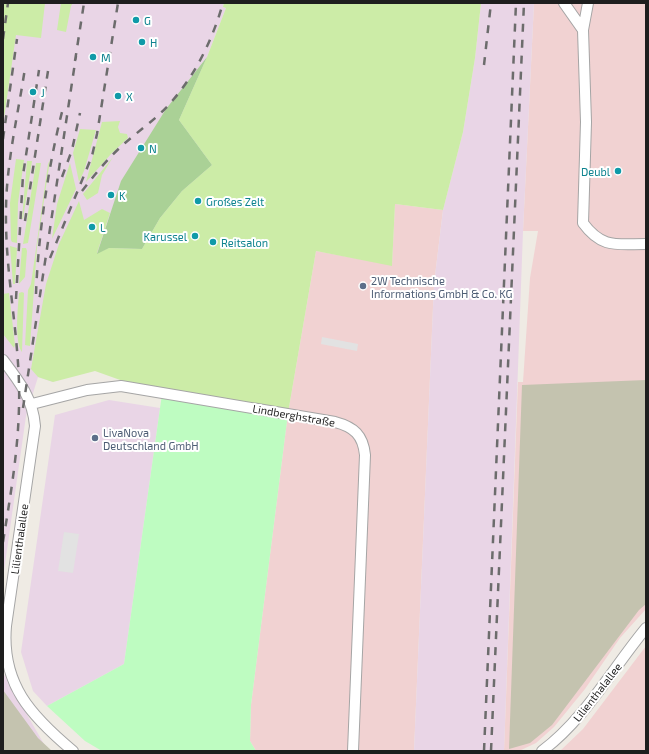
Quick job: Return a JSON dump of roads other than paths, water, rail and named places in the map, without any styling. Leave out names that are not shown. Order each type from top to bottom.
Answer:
[{"type":"street","points":[[564,3],[583,30]]},
{"type":"street","points":[[588,3],[583,30],[586,122],[583,223],[592,236],[610,244],[646,244]]},
{"type":"street","name":"Lilienthalallee","points":[[3,360],[26,392],[32,404],[35,421],[6,626],[6,657],[11,677],[22,698],[33,714],[73,751]]},
{"type":"street","name":"Lindberghstraße","points":[[32,404],[87,390],[121,386],[335,422],[351,427],[362,437],[365,455],[353,751]]},
{"type":"street","name":"Lilienthalallee","points":[[542,751],[554,742],[576,719],[646,628]]},
{"type":"railway","points":[[3,39],[8,3]]},
{"type":"railway","points":[[75,61],[84,3]]},
{"type":"railway","points":[[50,258],[92,156],[97,134],[118,3]]},
{"type":"railway","points":[[82,191],[113,154],[162,112],[182,89],[197,66],[209,42],[223,3]]},
{"type":"railway","points":[[484,65],[491,3]]},
{"type":"railway","points":[[484,751],[516,3]]},
{"type":"railway","points":[[491,751],[524,3]]},
{"type":"railway","points":[[3,139],[17,39]]},
{"type":"railway","points":[[23,408],[76,56]]},
{"type":"railway","points":[[3,542],[11,492],[19,407],[18,358],[8,261],[6,212],[10,158],[25,68]]},
{"type":"railway","points":[[16,299],[23,175],[39,70]]},
{"type":"railway","points":[[25,221],[48,71]]},
{"type":"railway","points":[[36,294],[44,202],[62,112]]},
{"type":"railway","points":[[62,177],[72,150],[80,113]]},
{"type":"place","name":"G","points":[[136,20]]},
{"type":"place","name":"H","points":[[142,42]]},
{"type":"place","name":"M","points":[[93,57]]},
{"type":"place","name":"J","points":[[33,92]]},
{"type":"place","name":"X","points":[[118,96]]},
{"type":"place","name":"N","points":[[141,148]]},
{"type":"place","name":"Deubl","points":[[618,171]]},
{"type":"place","name":"K","points":[[111,195]]},
{"type":"place","name":"Großes Zelt","points":[[198,201]]},
{"type":"place","name":"L","points":[[92,227]]},
{"type":"place","name":"Karussel","points":[[195,236]]},
{"type":"place","name":"Reitsalon","points":[[213,242]]},
{"type":"place","name":"2W Technische Informations GmbH & Co. KG","points":[[363,286]]},
{"type":"place","name":"LivaNova Deutschland GmbH","points":[[95,438]]}]
